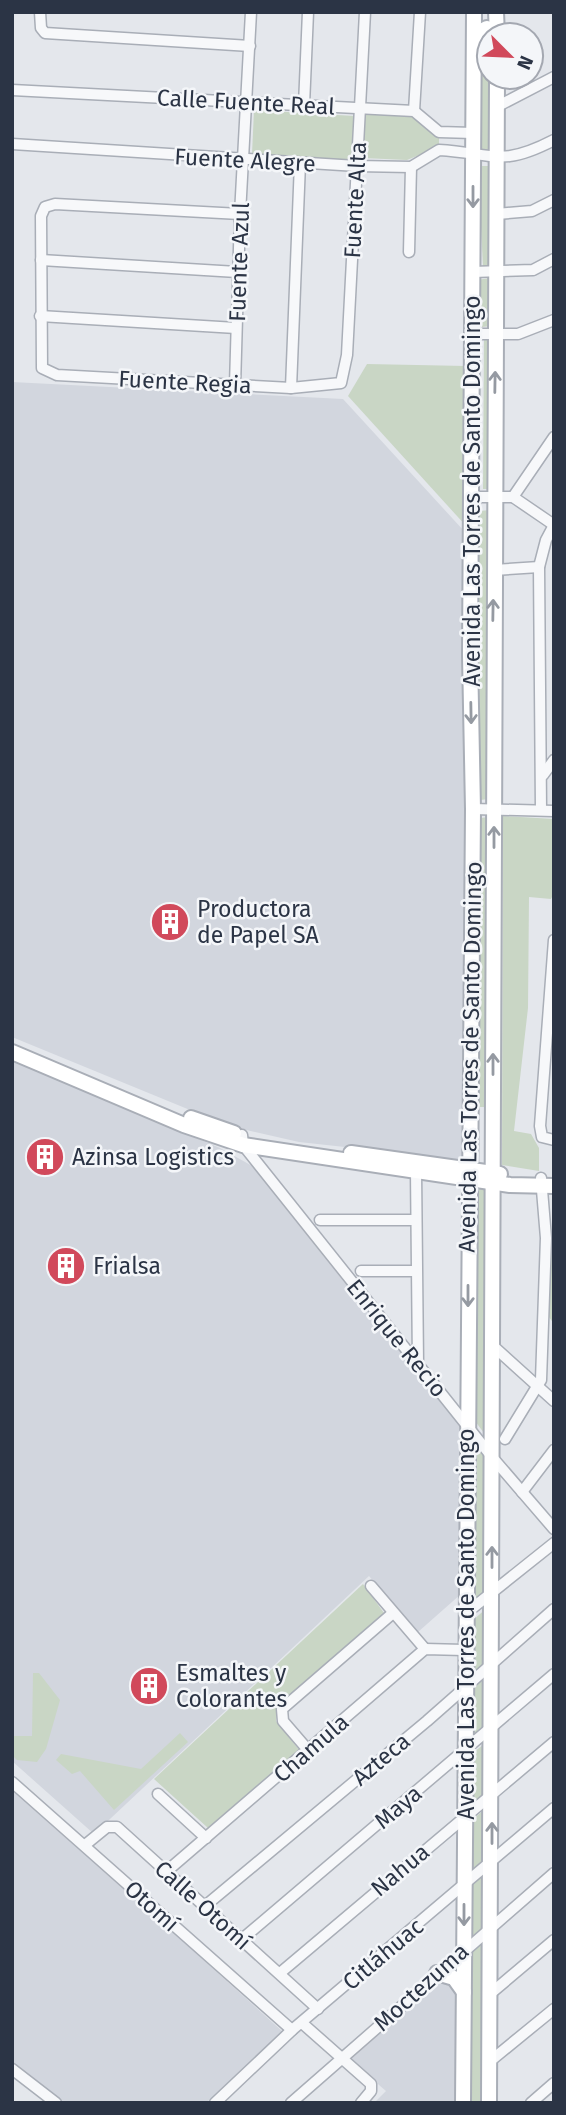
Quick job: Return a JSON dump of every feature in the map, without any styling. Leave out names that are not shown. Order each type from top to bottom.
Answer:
[{"type":"street","points":[[40,12],[40,26],[45,33],[250,46]]},
{"type":"street","name":"Fuente Azul","points":[[235,386],[237,272],[251,12]]},
{"type":"street","points":[[304,105],[308,12]]},
{"type":"street","name":"Fuente Alta","points":[[337,386],[343,380],[347,366],[365,12]]},
{"type":"street","points":[[419,12],[414,111],[439,132],[473,133]]},
{"type":"street","name":"Avenida Las Torres de Santo Domingo","points":[[463,2103],[466,1814],[464,1650],[472,809],[474,12]]},
{"type":"street","points":[[498,106],[554,77]]},
{"type":"street","name":"Calle Fuente Real","points":[[12,90],[414,111]]},
{"type":"street","name":"Avenida Las Torres de Santo Domingo","points":[[489,2103],[495,809],[493,497],[497,91]]},
{"type":"street","name":"Fuente Alegre","points":[[12,144],[243,160],[411,167],[439,150],[474,156],[523,155],[554,140]]},
{"type":"street","points":[[291,388],[300,163]]},
{"type":"street","points":[[409,252],[411,167]]},
{"type":"street","points":[[497,214],[532,211],[554,200]]},
{"type":"street","points":[[236,328],[40,316],[41,220],[45,207],[55,204],[240,214]]},
{"type":"street","points":[[473,272],[533,270],[554,259]]},
{"type":"street","points":[[41,260],[237,272]]},
{"type":"street","name":"Fuente Regia","points":[[40,316],[40,362],[47,372],[57,375],[235,386],[337,386]]},
{"type":"street","points":[[472,334],[530,332],[554,320]]},
{"type":"street","points":[[513,497],[554,437]]},
{"type":"street","points":[[471,498],[513,497],[554,525],[539,567],[543,775],[541,810]]},
{"type":"street","points":[[494,570],[539,567]]},
{"type":"street","points":[[543,775],[554,760]]},
{"type":"street","points":[[472,809],[554,811]]},
{"type":"street","points":[[554,940],[540,1126],[542,1137],[554,1140]]},
{"type":"street","points":[[12,1045],[242,1140],[493,1177],[548,1182],[550,1238],[539,1387],[505,1439]]},
{"type":"street","points":[[12,1052],[184,1125],[242,1140],[416,1171],[469,1173]]},
{"type":"street","points":[[469,1114],[483,1121],[492,1108]]},
{"type":"street","name":"Enrique Recio","points":[[242,1140],[467,1426],[554,1529]]},
{"type":"street","points":[[416,1171],[418,1364]]},
{"type":"street","points":[[320,1220],[415,1220]]},
{"type":"street","points":[[361,1271],[415,1272]]},
{"type":"street","points":[[544,1322],[554,1330]]},
{"type":"street","points":[[492,1345],[554,1401]]},
{"type":"street","points":[[522,1492],[554,1450]]},
{"type":"street","points":[[465,1614],[554,1543]]},
{"type":"street","points":[[371,1586],[425,1649],[464,1650]]},
{"type":"street","name":"Azteca","points":[[205,1906],[554,1609]]},
{"type":"street","points":[[308,1750],[283,1721],[282,1709],[393,1613]]},
{"type":"street","name":"Chamula","points":[[167,1871],[425,1649]]},
{"type":"street","name":"Maya","points":[[241,1940],[554,1674]]},
{"type":"street","name":"Nahua","points":[[280,1973],[554,1742]]},
{"type":"street","name":"Otomí","points":[[12,1782],[292,2030]]},
{"type":"street","points":[[158,1794],[206,1838]]},
{"type":"street","name":"Citláhuac","points":[[215,2103],[292,2030],[554,1808]]},
{"type":"street","name":"Calle Otomí","points":[[85,1845],[107,1827],[115,1826],[318,2009]]},
{"type":"street","name":"Moctezuma","points":[[291,2103],[341,2056],[554,1873]]},
{"type":"street","points":[[490,1994],[554,1940]]},
{"type":"street","points":[[438,1973],[454,1978],[464,1992]]},
{"type":"street","points":[[489,2062],[554,2009]]},
{"type":"street","points":[[302,2023],[371,2084],[371,2091],[361,2103]]},
{"type":"street","points":[[12,2069],[56,2103]]},
{"type":"street","points":[[531,2103],[554,2083]]},
{"type":"shaded area","points":[[12,382],[343,399],[464,531],[464,1160],[299,1142],[229,1126],[12,1037]]},
{"type":"shaded area","points":[[12,1060],[220,1148],[254,1167],[463,1428],[461,1594],[418,1632],[369,1576],[94,1834],[12,1761]]},
{"type":"shaded area","points":[[12,1787],[283,2032],[206,2103],[64,2103],[12,2062]]},
{"type":"shaded area","points":[[441,1978],[458,1984],[459,2103],[374,2103],[386,2091],[349,2059]]},
{"type":"green space","points":[[480,91],[496,91],[496,152],[479,153]]},
{"type":"green space","points":[[254,110],[354,116],[353,160],[252,154]]},
{"type":"green space","points":[[365,114],[412,116],[439,136],[439,147],[407,160],[363,158]]},
{"type":"green space","points":[[478,166],[493,166],[491,264],[483,267]]},
{"type":"green space","points":[[491,278],[491,326],[482,327],[476,280]]},
{"type":"green space","points":[[484,340],[491,340],[490,489],[483,489]]},
{"type":"green space","points":[[367,364],[466,366],[467,527],[348,396]]},
{"type":"green space","points":[[492,510],[489,799],[480,800],[478,511]]},
{"type":"green space","points":[[503,816],[554,819],[554,893],[551,899],[529,897],[528,1008],[514,1131],[531,1134],[539,1148],[539,1171],[502,1165]]},
{"type":"green space","points":[[488,817],[487,1107],[479,1107],[481,818]]},
{"type":"green space","points":[[475,1184],[492,1188],[484,1433],[475,1421]]},
{"type":"green space","points":[[554,1244],[554,1324],[549,1317],[550,1249]]},
{"type":"green space","points":[[472,1437],[489,1460],[490,1594],[471,1609]]},
{"type":"green space","points":[[363,1584],[384,1613],[278,1705],[276,1721],[300,1751],[208,1828],[154,1779]]},
{"type":"green space","points":[[489,1606],[488,1661],[471,1676],[471,1622]]},
{"type":"green space","points":[[488,1672],[488,1730],[470,1746],[471,1689]]},
{"type":"green space","points":[[33,1673],[39,1673],[60,1700],[46,1749],[37,1762],[17,1760],[12,1755],[12,1736],[32,1736]]},
{"type":"green space","points":[[180,1733],[188,1742],[114,1810],[80,1771],[72,1774],[56,1760],[61,1754],[141,1769]]},
{"type":"green space","points":[[487,1742],[488,1792],[471,1806],[470,1755]]},
{"type":"green space","points":[[487,1807],[487,1861],[470,1875],[470,1822]]},
{"type":"green space","points":[[487,1873],[487,1925],[469,1941],[469,1887]]},
{"type":"green space","points":[[483,1939],[482,2103],[465,2103],[466,1952]]},
{"type":"place","name":"Productora de Papel SA","points":[[170,922]]},
{"type":"place","name":"Azinsa Logistics","points":[[45,1157]]},
{"type":"place","name":"Frialsa","points":[[66,1266]]},
{"type":"place","name":"Esmaltes y Colorantes","points":[[149,1686]]}]
